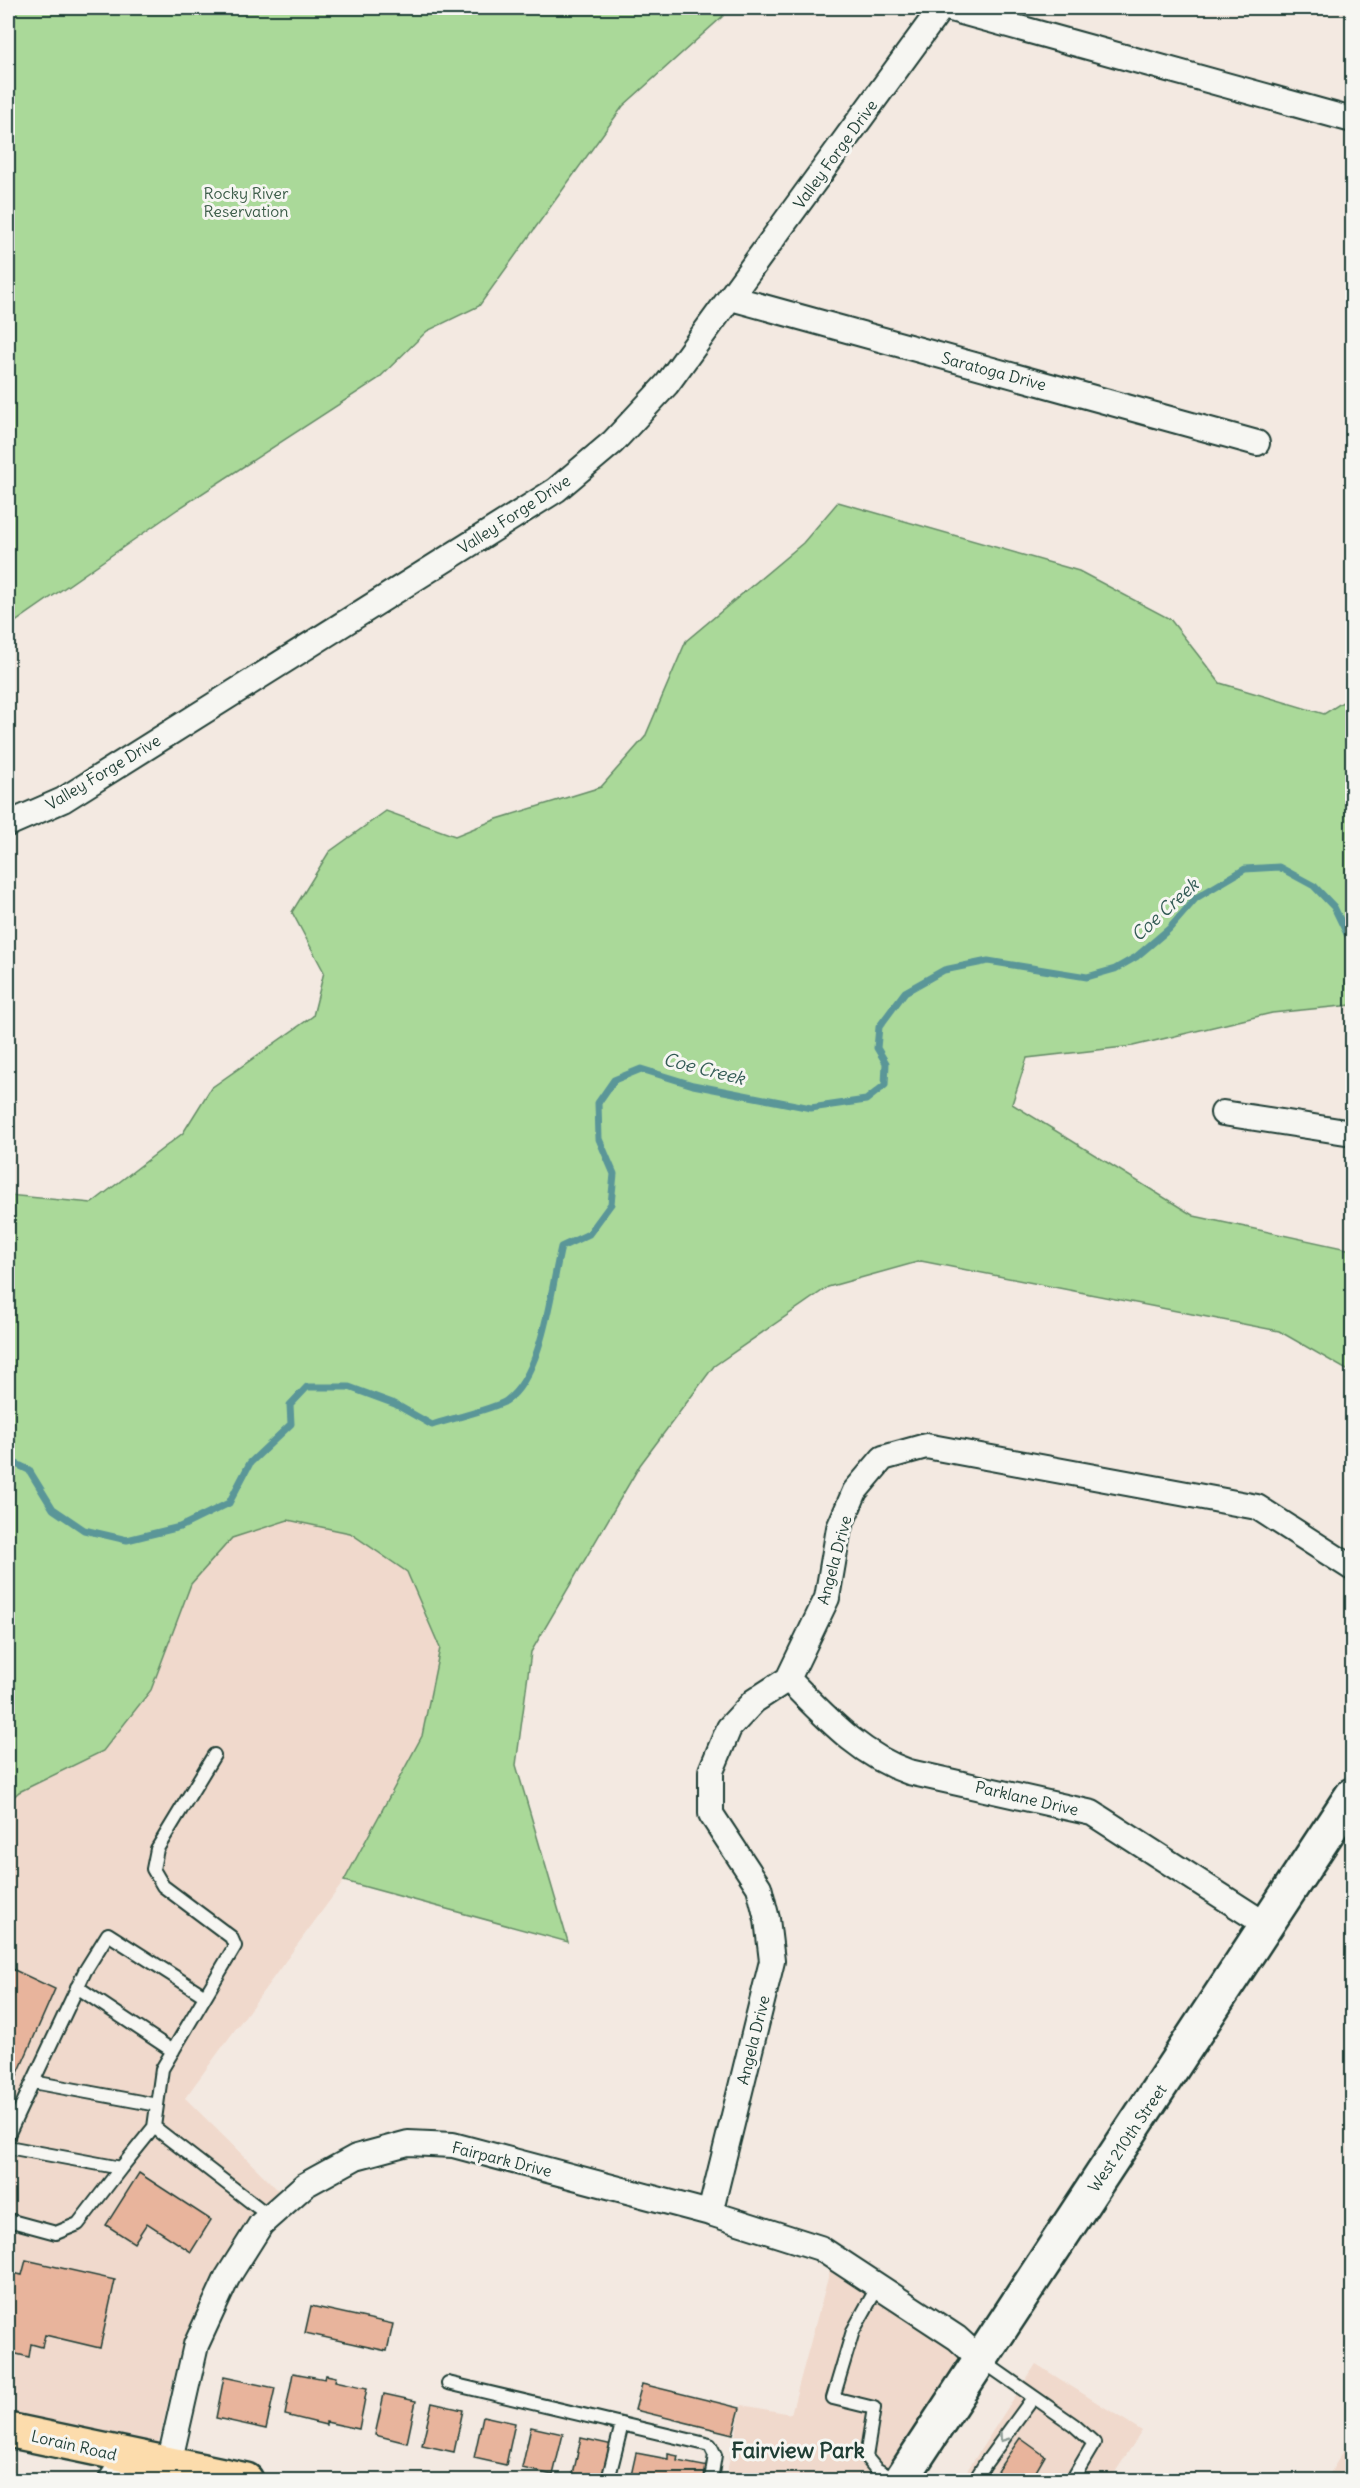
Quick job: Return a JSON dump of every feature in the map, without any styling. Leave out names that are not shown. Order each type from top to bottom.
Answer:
[{"type":"main road","name":"Lorain Road","points":[[8,2430],[119,2469],[169,2464],[246,2481]]},
{"type":"street","name":"Valley Forge Drive","points":[[8,824],[63,800],[556,489],[613,442],[667,384],[941,8]]},
{"type":"street","points":[[947,8],[1353,120]]},
{"type":"street","name":"Saratoga Drive","points":[[731,298],[1257,443]]},
{"type":"street","points":[[1223,1113],[1353,1133]]},
{"type":"street","name":"Angela Drive","points":[[710,2213],[772,1961],[759,1887],[711,1814],[711,1771],[729,1728],[754,1701],[788,1679],[827,1598],[839,1528],[855,1491],[883,1458],[926,1446],[1257,1507],[1353,1568]]},
{"type":"street","name":"Parklane Drive","points":[[788,1679],[835,1726],[866,1751],[887,1764],[909,1772],[1092,1813],[1268,1926]]},
{"type":"street","name":"West 210th Street","points":[[902,2481],[980,2359],[1353,1795]]},
{"type":"street","name":"Fairpark Drive","points":[[169,2464],[196,2345],[227,2278],[261,2224],[305,2185],[356,2157],[408,2143],[453,2145],[710,2213],[820,2248],[957,2338],[980,2359]]},
{"type":"lane","points":[[8,2220],[57,2233],[78,2224],[154,2127],[162,2069],[235,1946],[231,1937],[163,1886],[153,1869],[157,1849],[214,1755]]},
{"type":"lane","points":[[8,2135],[77,1987],[108,1934],[205,1996]]},
{"type":"lane","points":[[77,1987],[173,2051]]},
{"type":"lane","points":[[33,2082],[157,2105]]},
{"type":"lane","points":[[154,2127],[270,2216]]},
{"type":"lane","points":[[8,2147],[121,2168]]},
{"type":"lane","points":[[878,2286],[853,2331],[833,2398],[874,2408],[866,2457],[876,2469],[895,2481]]},
{"type":"lane","points":[[980,2359],[1074,2426],[1094,2443],[1071,2481]]},
{"type":"lane","points":[[448,2383],[710,2445],[715,2455],[711,2481]]},
{"type":"lane","points":[[975,2481],[1033,2398]]},
{"type":"lane","points":[[608,2481],[622,2424]]},
{"type":"shaded area","points":[[288,1520],[350,1533],[407,1572],[440,1648],[422,1736],[344,1881],[185,2098],[278,2190],[244,2229],[211,2280],[182,2344],[156,2453],[8,2420],[8,1802],[19,1792],[103,1751],[151,1689],[191,1584],[232,1538]]},
{"type":"shaded area","points":[[832,2263],[978,2351],[893,2480],[725,2480],[742,2405],[791,2414]]},
{"type":"shaded area","points":[[1036,2364],[1142,2431],[1110,2480],[961,2480]]},
{"type":"shaded area","points":[[1352,2437],[1352,2480],[1326,2480]]},
{"type":"green space","name":"Rocky River Reservation","points":[[8,8],[727,8],[723,16],[623,106],[479,306],[427,331],[378,379],[178,509],[8,627]]},
{"type":"green space","points":[[838,502],[1079,571],[1170,619],[1220,683],[1324,714],[1352,696],[1352,1005],[1272,1013],[1133,1046],[1027,1058],[1012,1104],[1194,1216],[1352,1250],[1352,1373],[1279,1331],[921,1261],[828,1287],[714,1366],[640,1465],[531,1652],[516,1765],[568,1942],[344,1881],[422,1736],[440,1648],[407,1572],[350,1533],[288,1520],[232,1538],[191,1584],[151,1690],[103,1751],[19,1792],[8,1802],[8,1195],[92,1203],[183,1133],[211,1088],[313,1016],[324,972],[292,912],[329,852],[386,811],[455,836],[497,819],[601,787],[645,737],[686,641],[803,543]]},
{"type":"building","points":[[8,1967],[55,1989],[8,2096]]},
{"type":"building","points":[[139,2173],[211,2220],[191,2252],[147,2223],[134,2243],[106,2225]]},
{"type":"building","points":[[26,2260],[115,2280],[100,2348],[45,2335],[42,2347],[31,2344],[29,2357],[8,2352],[8,2272],[22,2275]]},
{"type":"building","points":[[311,2306],[393,2324],[387,2351],[305,2333]]},
{"type":"building","points":[[293,2373],[325,2379],[326,2375],[336,2377],[335,2381],[367,2388],[359,2429],[326,2422],[326,2425],[285,2415]]},
{"type":"building","points":[[224,2377],[275,2388],[266,2429],[216,2418]]},
{"type":"building","points":[[642,2384],[740,2408],[733,2434],[635,2410]]},
{"type":"building","points":[[384,2394],[416,2401],[407,2443],[375,2435]]},
{"type":"building","points":[[432,2403],[463,2410],[454,2452],[422,2445]]},
{"type":"building","points":[[483,2416],[515,2423],[506,2465],[474,2458]]},
{"type":"building","points":[[531,2427],[563,2434],[553,2475],[522,2468]]},
{"type":"building","points":[[581,2438],[613,2445],[605,2480],[572,2479]]},
{"type":"building","points":[[1020,2438],[1045,2456],[1031,2480],[991,2480]]},
{"type":"building","points":[[636,2453],[668,2459],[668,2454],[678,2456],[677,2461],[709,2467],[707,2480],[630,2480]]},
{"type":"waterway","name":"Coe Creek","points":[[8,1460],[29,1470],[53,1509],[84,1530],[127,1540],[180,1527],[229,1503],[250,1463],[291,1424],[290,1405],[307,1387],[349,1387],[395,1404],[432,1425],[506,1401],[519,1389],[537,1352],[544,1330],[561,1247],[589,1234],[611,1204],[614,1174],[599,1139],[598,1103],[614,1080],[641,1069],[693,1085],[811,1108],[866,1100],[885,1085],[886,1063],[877,1048],[879,1027],[905,992],[944,970],[988,961],[1087,977],[1115,969],[1136,957],[1169,929],[1196,898],[1245,869],[1279,867],[1314,886],[1334,907],[1348,936],[1352,938]]},
{"type":"district","name":"Fairview Park","points":[[798,2450]]}]
